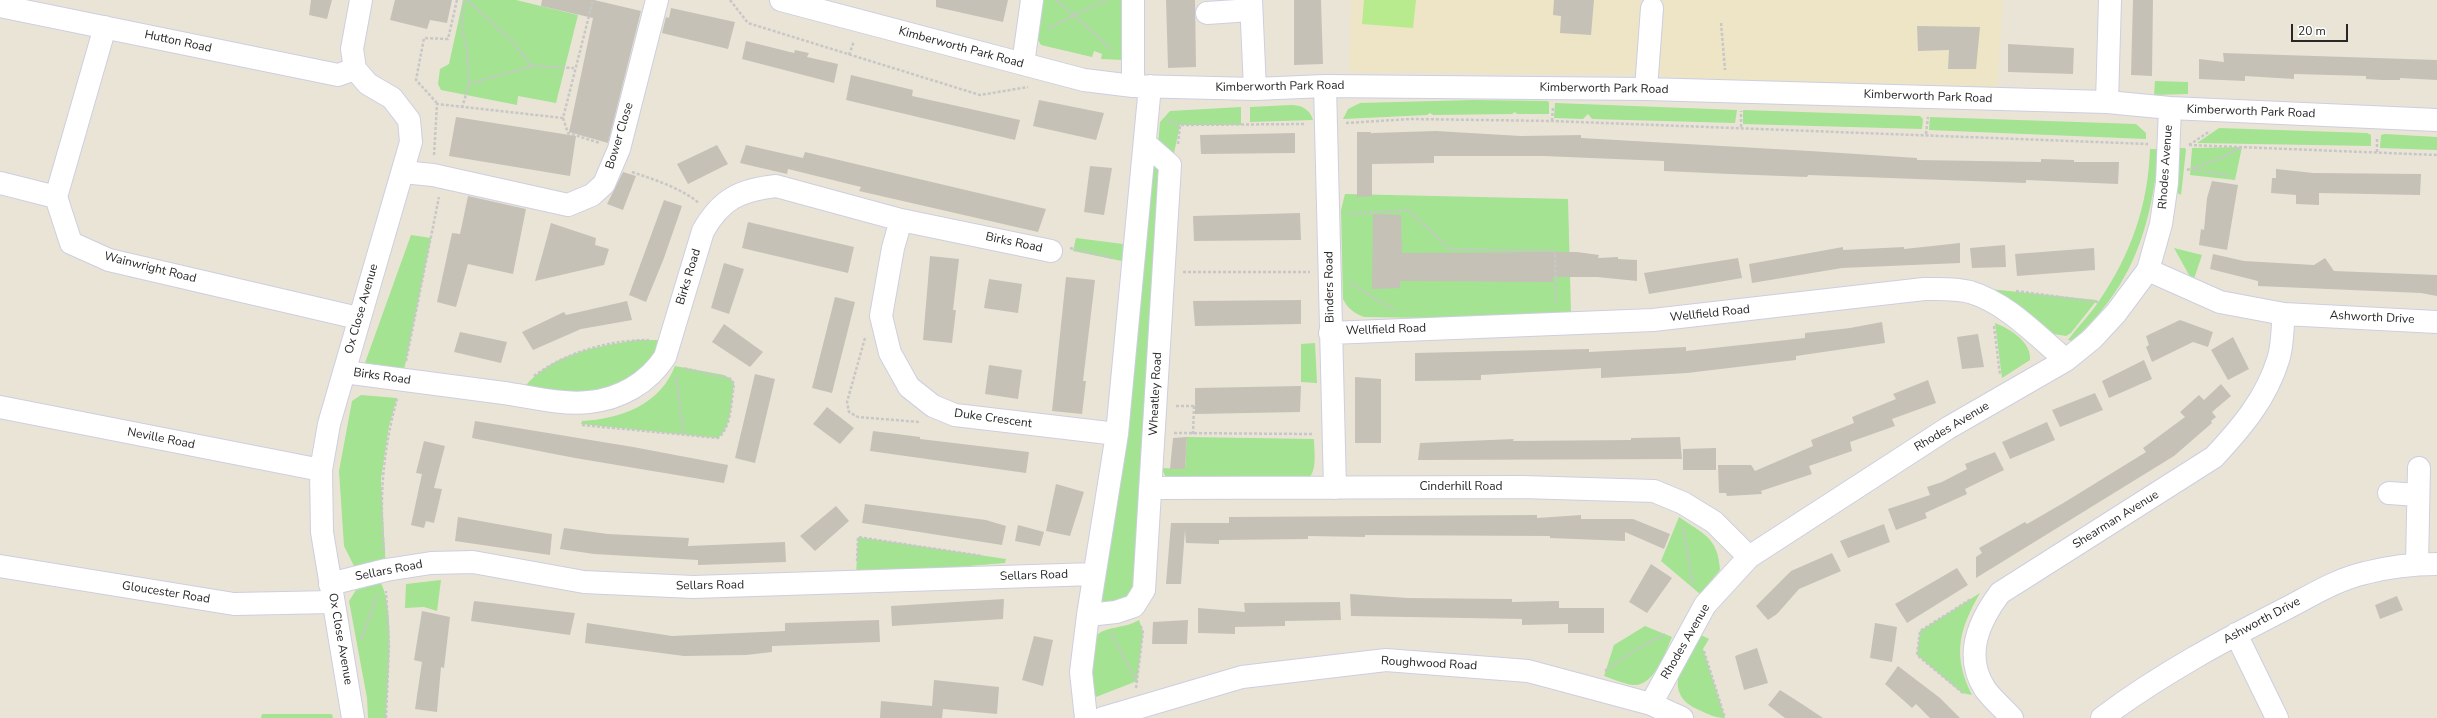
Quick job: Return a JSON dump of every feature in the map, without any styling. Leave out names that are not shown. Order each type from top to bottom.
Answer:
[{"type":"street","points":[[355,69],[352,49],[361,0]]},
{"type":"street","name":"Bower Close","points":[[404,172],[438,176],[568,204],[580,201],[600,188],[604,184],[616,156],[657,0]]},
{"type":"street","name":"Kimberworth Park Road","points":[[781,0],[833,7],[1023,64],[1084,80],[1139,81],[1255,90],[1325,86],[1646,89],[2108,102],[2170,108],[2437,120]]},
{"type":"street","points":[[1023,64],[1032,0]]},
{"type":"street","points":[[1086,718],[1082,672],[1094,614],[1094,574],[1117,434],[1146,144],[1139,81],[1133,0]]},
{"type":"street","points":[[2108,102],[2110,0]]},
{"type":"street","points":[[1207,13],[1251,5],[1255,90]]},
{"type":"street","name":"Hutton Road","points":[[0,6],[338,75],[355,69]]},
{"type":"street","points":[[1646,89],[1652,8]]},
{"type":"street","points":[[0,183],[56,197],[105,27]]},
{"type":"street","name":"Ox Close Avenue","points":[[352,718],[344,660],[322,532],[321,470],[329,424],[358,318],[404,172],[410,142],[409,120],[392,98],[368,84],[355,69]]},
{"type":"street","name":"Binders Road","points":[[1325,86],[1335,488]]},
{"type":"street","name":"Rhodes Avenue","points":[[1651,704],[1685,640],[1708,603],[1749,557],[1948,428],[2066,360],[2092,339],[2116,313],[2148,270],[2161,224],[2167,183],[2170,108]]},
{"type":"street","name":"Wheatley Road","points":[[1134,606],[1144,590],[1170,165],[1146,144]]},
{"type":"street","name":"Birks Road","points":[[344,372],[520,396],[588,402],[616,397],[644,382],[656,372],[668,365],[670,340],[703,231],[713,214],[728,199],[754,188],[776,186],[901,220],[1052,251]]},
{"type":"street","name":"Wainwright Road","points":[[56,197],[71,243],[109,260],[358,318]]},
{"type":"street","name":"Duke Crescent","points":[[901,220],[893,248],[881,316],[890,353],[909,387],[933,406],[955,415],[1117,434]]},
{"type":"street","name":"Ashworth Drive","points":[[2148,270],[2220,302],[2284,314],[2437,322]]},
{"type":"street","name":"Wellfield Road","points":[[1330,333],[1653,320],[1924,289],[1946,289],[1970,292],[1990,301],[2024,325],[2066,360]]},
{"type":"street","name":"Shearman Avenue","points":[[2012,718],[1985,688],[1977,671],[1975,652],[1976,634],[1984,614],[2000,593],[2214,458],[2239,429],[2263,397],[2279,359],[2284,314]]},
{"type":"street","name":"Neville Road","points":[[0,407],[321,470]]},
{"type":"street","points":[[2419,468],[2418,494],[2427,564]]},
{"type":"street","name":"Cinderhill Road","points":[[1151,488],[1522,487],[1654,491],[1688,506],[1714,522],[1749,557]]},
{"type":"street","points":[[2389,493],[2418,494]]},
{"type":"street","name":"Sellars Road","points":[[332,593],[386,570],[431,563],[473,562],[584,582],[693,587],[1094,574]]},
{"type":"street","name":"Ashworth Drive","points":[[2102,718],[2124,701],[2236,634],[2321,591],[2364,573],[2427,564]]},
{"type":"street","name":"Gloucester Road","points":[[0,566],[234,604],[332,593]]},
{"type":"street","points":[[1094,614],[1116,612],[1134,606]]},
{"type":"street","points":[[2236,634],[2277,718]]},
{"type":"street","name":"Roughwood Road","points":[[1103,718],[1242,677],[1386,660],[1528,671],[1651,704],[1682,718]]},
{"type":"path","points":[[457,0],[448,39],[424,38],[420,57],[416,80],[437,104],[562,118]]},
{"type":"path","points":[[462,108],[469,84],[467,50],[462,28],[465,0]]},
{"type":"path","points":[[465,0],[514,43],[532,66]]},
{"type":"path","points":[[593,0],[562,118],[568,133],[616,156],[688,194],[713,214]]},
{"type":"path","points":[[730,0],[748,23],[980,95],[1031,87]]},
{"type":"path","points":[[1056,0],[1074,15],[1139,81]]},
{"type":"path","points":[[1026,40],[1107,0]]},
{"type":"path","points":[[1721,23],[1725,52],[1726,91]]},
{"type":"path","points":[[469,84],[532,66],[575,68]]},
{"type":"path","points":[[386,718],[389,645],[381,479],[389,426],[402,380],[438,176],[437,104]]},
{"type":"path","points":[[1180,125],[1326,124],[1411,119],[1552,121],[2437,154]]},
{"type":"path","points":[[2187,170],[2219,160],[2242,147]]},
{"type":"path","points":[[2192,168],[2230,176]]},
{"type":"path","points":[[1329,215],[1408,210],[1450,249],[1555,251],[1557,324]]},
{"type":"path","points":[[1052,251],[1072,247],[1120,260],[1134,269]]},
{"type":"path","points":[[1163,272],[1330,272],[1399,312]]},
{"type":"path","points":[[2001,381],[1990,301],[2005,290],[2098,303]]},
{"type":"path","points":[[881,316],[868,326],[847,402],[850,412],[858,416],[922,422]]},
{"type":"path","points":[[520,396],[531,379],[566,356],[588,349],[637,340],[670,340]]},
{"type":"path","points":[[581,424],[684,436],[718,438],[725,433],[734,384],[731,379],[724,375],[668,365],[684,436]]},
{"type":"path","points":[[1174,406],[1194,406],[1193,434]]},
{"type":"path","points":[[1174,434],[1333,434]]},
{"type":"path","points":[[1688,506],[1682,519],[1693,587],[1708,603]]},
{"type":"path","points":[[856,582],[858,537],[990,557]]},
{"type":"path","points":[[344,660],[358,650],[386,570]]},
{"type":"path","points":[[1996,700],[1962,693],[1917,655],[1920,631],[1980,593],[2000,593]]},
{"type":"path","points":[[1133,708],[1143,632],[1134,606]]},
{"type":"path","points":[[1094,614],[1137,680]]},
{"type":"path","points":[[1601,691],[1606,669],[1635,650],[1665,634],[1685,640],[1703,649],[1726,718]]},
{"type":"shaded area","points":[[1351,0],[2003,0],[1997,89],[1725,82],[1648,75],[1349,72]]},
{"type":"green space","points":[[463,0],[516,0],[578,15],[556,103],[518,96],[517,105],[441,90],[438,84],[440,69],[449,64]]},
{"type":"green space","points":[[1042,0],[1124,0],[1123,60],[1101,59],[1102,54],[1094,51],[1092,57],[1041,45],[1035,35]]},
{"type":"green space","points":[[1364,0],[1416,0],[1413,28],[1362,24]]},
{"type":"green space","points":[[2155,81],[2188,82],[2188,94],[2154,95]]},
{"type":"green space","points":[[1473,100],[1547,101],[1549,102],[1549,114],[1517,114],[1515,112],[1512,114],[1433,115],[1430,113],[1427,115],[1343,119],[1348,109],[1360,103]]},
{"type":"green space","points":[[1555,103],[1737,110],[1735,123],[1592,119],[1588,114],[1583,119],[1554,118]]},
{"type":"green space","points":[[1291,105],[1305,108],[1312,116],[1313,120],[1250,122],[1250,107]]},
{"type":"green space","points":[[1241,107],[1241,125],[1180,125],[1173,158],[1158,145],[1160,122],[1170,111]]},
{"type":"green space","points":[[1743,110],[1920,116],[1923,119],[1922,129],[1743,124]]},
{"type":"green space","points":[[1930,117],[2136,124],[2146,133],[2146,139],[1929,130]]},
{"type":"green space","points":[[2219,128],[2367,133],[2371,135],[2371,146],[2197,143]]},
{"type":"green space","points":[[2381,135],[2437,137],[2437,150],[2380,148]]},
{"type":"green space","points":[[2242,147],[2235,180],[2190,175],[2192,148]]},
{"type":"green space","points":[[2179,148],[2185,148],[2186,150],[2181,195],[2175,192]]},
{"type":"green space","points":[[2150,149],[2159,149],[2155,178],[2151,205],[2135,254],[2124,277],[2110,299],[2093,320],[2072,341],[2068,340],[2099,301],[2129,247],[2136,229],[2146,190]]},
{"type":"green space","points":[[1153,166],[1159,169],[1135,589],[1123,599],[1110,602],[1099,600]]},
{"type":"green space","points":[[1345,194],[1568,199],[1571,312],[1431,318],[1364,317],[1357,314],[1349,308],[1343,299],[1341,210]]},
{"type":"green space","points":[[411,235],[431,238],[402,380],[361,374]]},
{"type":"green space","points":[[1076,238],[1123,244],[1122,261],[1073,251]]},
{"type":"green space","points":[[2174,248],[2202,255],[2193,282]]},
{"type":"green space","points":[[1989,289],[2097,300],[2071,333],[2066,336],[2054,334],[2024,309]]},
{"type":"green space","points":[[1995,323],[2019,337],[2024,342],[2030,353],[2030,360],[2002,378]]},
{"type":"green space","points":[[637,340],[661,340],[648,367],[601,395],[523,389],[534,377],[547,367],[560,360],[590,349]]},
{"type":"green space","points":[[1315,343],[1317,383],[1301,382],[1301,344]]},
{"type":"green space","points":[[675,366],[724,375],[731,379],[734,384],[728,421],[723,433],[718,438],[581,424],[582,421],[596,420],[624,413],[649,400],[659,391]]},
{"type":"green space","points":[[361,395],[397,398],[389,426],[381,479],[386,570],[354,566],[344,546],[339,471],[352,401]]},
{"type":"green space","points":[[1187,437],[1314,439],[1315,456],[1313,472],[1307,480],[1167,479],[1161,468],[1185,469]]},
{"type":"green space","points":[[1679,517],[1708,538],[1716,550],[1719,559],[1720,570],[1700,594],[1661,561]]},
{"type":"green space","points":[[858,537],[1006,559],[1005,563],[856,575]]},
{"type":"green space","points":[[441,580],[437,611],[424,607],[405,608],[406,584]]},
{"type":"green space","points":[[381,583],[386,596],[390,649],[386,718],[368,718],[367,698],[349,601],[356,590]]},
{"type":"green space","points":[[1980,593],[1967,619],[1963,631],[1960,655],[1966,681],[1972,695],[1962,693],[1917,655],[1920,631]]},
{"type":"green space","points":[[1139,620],[1143,632],[1137,681],[1096,697],[1090,686],[1097,635],[1107,630],[1128,625]]},
{"type":"green space","points":[[1645,626],[1672,637],[1663,659],[1653,674],[1640,684],[1633,685],[1622,683],[1604,676],[1614,645]]},
{"type":"green space","points":[[1699,634],[1709,639],[1703,649],[1725,718],[1715,717],[1699,710],[1687,703],[1680,695],[1678,685],[1682,665]]},
{"type":"green space","points":[[262,714],[332,714],[333,718],[261,718]]},
{"type":"building","points":[[311,0],[332,0],[327,19],[309,15]]},
{"type":"building","points":[[395,0],[452,0],[447,23],[430,20],[427,29],[390,20]]},
{"type":"building","points":[[542,0],[594,0],[641,11],[608,143],[569,132],[593,18],[541,6]]},
{"type":"building","points":[[936,0],[1008,0],[1003,22],[936,7]]},
{"type":"building","points":[[1166,0],[1195,0],[1196,67],[1168,68]]},
{"type":"building","points":[[1294,0],[1321,0],[1323,64],[1294,65]]},
{"type":"building","points":[[1554,0],[1594,0],[1591,35],[1560,33],[1561,16],[1553,15]]},
{"type":"building","points":[[2133,0],[2153,0],[2152,76],[2131,75]]},
{"type":"building","points":[[671,8],[735,22],[728,49],[662,33],[666,17],[669,18]]},
{"type":"building","points":[[1917,26],[1980,27],[1976,69],[1948,69],[1949,50],[1918,51]]},
{"type":"building","points":[[746,41],[794,53],[795,50],[809,53],[807,57],[838,64],[834,83],[742,59]]},
{"type":"building","points":[[2008,44],[2074,48],[2073,74],[2008,72]]},
{"type":"building","points":[[2223,53],[2437,60],[2437,80],[2400,78],[2400,80],[2382,80],[2366,79],[2366,76],[2294,74],[2294,79],[2245,76],[2245,81],[2199,79],[2199,59],[2224,62]]},
{"type":"building","points":[[851,75],[913,90],[912,96],[1020,120],[1015,140],[846,100]]},
{"type":"building","points":[[1039,100],[1104,113],[1096,140],[1033,126]]},
{"type":"building","points":[[456,117],[576,136],[570,176],[449,156]]},
{"type":"building","points":[[1436,131],[1521,136],[1581,135],[1581,138],[1917,158],[1917,160],[2041,162],[2041,159],[2074,160],[2074,162],[2119,162],[2118,184],[2026,180],[2026,183],[1808,175],[1807,177],[1730,174],[1664,171],[1664,161],[1543,156],[1434,156],[1434,163],[1372,164],[1372,196],[1357,197],[1357,132],[1371,132],[1371,134]]},
{"type":"building","points":[[1295,133],[1295,153],[1201,154],[1200,135]]},
{"type":"building","points":[[717,145],[728,164],[688,184],[677,164]]},
{"type":"building","points":[[746,145],[803,158],[805,152],[1046,209],[1038,232],[859,191],[861,187],[788,169],[787,174],[740,163]]},
{"type":"building","points":[[1090,166],[1112,168],[1104,215],[1084,212]]},
{"type":"building","points":[[2276,169],[2313,173],[2421,174],[2420,195],[2319,193],[2319,205],[2296,204],[2296,195],[2271,193],[2272,178],[2276,178]]},
{"type":"building","points":[[623,172],[636,176],[623,210],[607,204]]},
{"type":"building","points":[[2212,181],[2238,185],[2227,250],[2199,245],[2201,229],[2204,230],[2207,198]]},
{"type":"building","points":[[468,196],[526,209],[513,274],[468,264],[456,307],[437,302],[452,233],[460,234]]},
{"type":"building","points":[[664,200],[682,206],[664,258],[646,302],[629,295]]},
{"type":"building","points":[[1300,213],[1301,240],[1194,241],[1193,216]]},
{"type":"building","points":[[1373,214],[1401,215],[1402,253],[1577,252],[1599,255],[1598,258],[1618,257],[1618,259],[1637,260],[1637,281],[1597,277],[1553,277],[1553,282],[1400,281],[1400,288],[1372,289]]},
{"type":"building","points":[[748,222],[854,247],[848,273],[742,248]]},
{"type":"building","points":[[551,223],[596,238],[595,245],[609,249],[604,265],[535,281]]},
{"type":"building","points":[[1960,243],[1960,263],[1842,268],[1752,283],[1749,264],[1843,247],[1843,250],[1904,247],[1904,249]]},
{"type":"building","points":[[2005,245],[2006,267],[1972,268],[1970,248]]},
{"type":"building","points":[[2094,248],[2095,270],[2017,276],[2015,254]]},
{"type":"building","points":[[2213,254],[2244,261],[2314,265],[2325,258],[2334,271],[2437,275],[2437,296],[2421,293],[2258,286],[2258,281],[2210,269]]},
{"type":"building","points":[[930,256],[959,259],[953,310],[956,310],[952,343],[923,340]]},
{"type":"building","points":[[1738,258],[1742,278],[1649,294],[1644,273]]},
{"type":"building","points":[[724,263],[744,269],[729,314],[711,308]]},
{"type":"building","points":[[1066,277],[1095,280],[1083,381],[1086,381],[1082,414],[1052,411]]},
{"type":"building","points":[[989,279],[1022,284],[1018,313],[984,308]]},
{"type":"building","points":[[835,297],[855,302],[832,393],[812,388]]},
{"type":"building","points":[[1301,300],[1301,324],[1195,326],[1193,301]]},
{"type":"building","points":[[627,301],[632,320],[581,329],[533,350],[522,332],[564,312],[566,315]]},
{"type":"building","points":[[2180,320],[2213,332],[2208,347],[2193,342],[2152,362],[2146,347],[2149,345],[2146,336]]},
{"type":"building","points":[[1882,322],[1885,343],[1796,356],[1796,360],[1687,373],[1601,378],[1601,368],[1481,375],[1481,380],[1415,381],[1415,353],[1589,349],[1589,352],[1686,347],[1686,351],[1805,338],[1805,333],[1850,328]]},
{"type":"building","points":[[724,324],[763,352],[750,367],[712,342]]},
{"type":"building","points":[[460,332],[507,342],[501,363],[454,352]]},
{"type":"building","points":[[1978,334],[1984,367],[1962,369],[1957,337]]},
{"type":"building","points":[[2233,337],[2249,369],[2228,380],[2211,350]]},
{"type":"building","points":[[2144,360],[2152,379],[2109,398],[2102,381]]},
{"type":"building","points":[[989,365],[1022,370],[1018,399],[985,394]]},
{"type":"building","points":[[755,374],[775,379],[755,463],[735,458]]},
{"type":"building","points":[[1355,377],[1381,379],[1381,443],[1355,443]]},
{"type":"building","points":[[1928,380],[1936,403],[1892,419],[1895,426],[1850,442],[1852,451],[1809,466],[1812,474],[1761,491],[1762,494],[1727,496],[1726,493],[1719,493],[1718,465],[1751,465],[1755,471],[1813,446],[1811,440],[1854,423],[1852,417],[1896,399],[1893,394]]},
{"type":"building","points":[[2221,384],[2231,396],[2212,412],[2216,417],[2211,421],[2212,423],[2174,456],[1976,578],[1976,557],[1982,553],[1979,548],[2025,522],[2027,524],[2146,452],[2143,448],[2185,417],[2180,412],[2199,395],[2204,400]]},
{"type":"building","points":[[1301,386],[1300,412],[1195,414],[1195,388]]},
{"type":"building","points":[[2095,393],[2103,410],[2060,427],[2052,410]]},
{"type":"building","points":[[827,407],[854,428],[840,444],[813,424]]},
{"type":"building","points":[[475,421],[633,447],[728,465],[724,483],[575,458],[472,438]]},
{"type":"building","points":[[2047,422],[2055,440],[2010,459],[2002,442]]},
{"type":"building","points":[[873,431],[920,437],[920,439],[1029,452],[1026,473],[870,451]]},
{"type":"building","points":[[1187,437],[1185,469],[1170,469],[1173,438]]},
{"type":"building","points":[[1680,437],[1682,459],[1418,460],[1420,443],[1514,439],[1513,441],[1631,440],[1631,438]]},
{"type":"building","points":[[424,441],[445,446],[434,488],[442,489],[434,523],[426,521],[424,528],[411,525],[422,474],[416,473]]},
{"type":"building","points":[[1716,448],[1716,470],[1683,470],[1683,449]]},
{"type":"building","points":[[1995,452],[2004,470],[1965,489],[1967,494],[1925,513],[1927,518],[1896,530],[1888,509],[1930,495],[1927,487],[1942,482],[1967,469],[1965,464]]},
{"type":"building","points":[[1056,484],[1084,492],[1070,536],[1046,531]]},
{"type":"building","points":[[865,504],[986,520],[1006,526],[1002,545],[862,523]]},
{"type":"building","points":[[836,506],[849,521],[815,551],[800,536]]},
{"type":"building","points":[[1537,515],[1537,518],[1581,515],[1581,519],[1633,519],[1670,534],[1664,549],[1625,532],[1625,541],[1550,538],[1550,536],[1365,535],[1365,537],[1308,536],[1308,539],[1219,540],[1219,544],[1186,543],[1185,530],[1181,584],[1166,584],[1171,523],[1229,523],[1229,517]]},
{"type":"building","points":[[458,517],[552,534],[550,555],[455,541]]},
{"type":"building","points":[[1884,524],[1890,542],[1848,558],[1840,541]]},
{"type":"building","points":[[1018,525],[1044,532],[1040,546],[1015,541]]},
{"type":"building","points":[[564,528],[608,534],[689,538],[688,546],[785,542],[786,562],[698,565],[698,560],[594,554],[560,549]]},
{"type":"building","points":[[1832,553],[1841,571],[1799,589],[1777,614],[1768,620],[1756,606],[1791,571]]},
{"type":"building","points":[[1651,564],[1672,578],[1647,613],[1629,602]]},
{"type":"building","points":[[1957,568],[1968,585],[1907,623],[1895,604]]},
{"type":"building","points":[[1350,594],[1407,598],[1512,599],[1512,602],[1559,601],[1559,608],[1604,608],[1604,633],[1568,633],[1568,624],[1522,625],[1522,619],[1351,616]]},
{"type":"building","points":[[2397,596],[2403,610],[2380,619],[2375,605]]},
{"type":"building","points":[[1004,599],[1003,619],[892,626],[891,606]]},
{"type":"building","points":[[474,601],[575,613],[570,635],[471,621]]},
{"type":"building","points":[[1340,602],[1341,620],[1285,621],[1285,626],[1235,627],[1235,634],[1198,633],[1198,608],[1245,612],[1244,603]]},
{"type":"building","points":[[422,611],[450,617],[444,668],[441,667],[437,712],[415,709],[422,662],[414,660]]},
{"type":"building","points":[[879,620],[880,642],[772,646],[772,652],[746,655],[684,656],[585,643],[587,623],[672,636],[785,631],[785,623]]},
{"type":"building","points":[[1188,620],[1187,644],[1152,644],[1153,622]]},
{"type":"building","points":[[1875,623],[1897,627],[1892,662],[1870,658]]},
{"type":"building","points":[[1034,636],[1053,640],[1043,686],[1022,680]]},
{"type":"building","points":[[1757,648],[1768,683],[1744,690],[1735,656]]},
{"type":"building","points":[[1898,666],[1940,698],[1960,718],[1930,718],[1916,704],[1912,708],[1885,684]]},
{"type":"building","points":[[934,680],[999,687],[997,714],[943,709],[942,718],[880,718],[881,701],[932,706]]},
{"type":"building","points":[[1780,690],[1823,718],[1785,718],[1768,705]]}]
